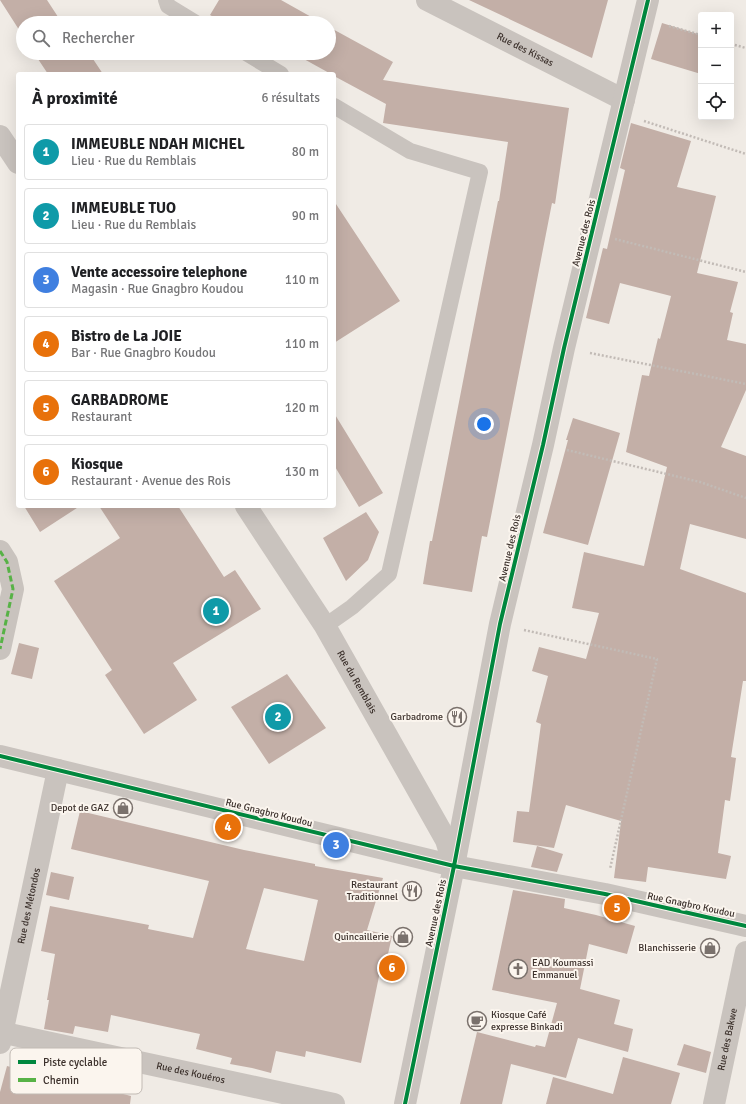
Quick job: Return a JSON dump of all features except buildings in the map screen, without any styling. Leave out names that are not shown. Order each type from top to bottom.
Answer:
[{"type":"street","name":"Rue des Kissas","points":[[427,0],[622,107]]},
{"type":"street","name":"Avenue des Rois","points":[[405,1104],[454,866],[500,624],[645,9]]},
{"type":"street","points":[[0,136],[16,160]]},
{"type":"street","name":"Rue du Remblais","points":[[247,508],[325,626],[446,840],[454,866]]},
{"type":"street","points":[[0,551],[7,562],[13,589],[0,649]]},
{"type":"street","name":"Rue Gnagbro Koudou","points":[[0,756],[454,866],[605,894],[746,926]]},
{"type":"street","name":"Rue des Métondos","points":[[1,1036],[58,770]]},
{"type":"street","name":"Rue des Bakwe","points":[[714,1104],[746,952]]},
{"type":"street","name":"Rue des Kouéros","points":[[1,1036],[60,1048]]},
{"type":"street","name":"Rue des Kouéros","points":[[142,1065],[334,1104]]},
{"type":"lane","points":[[166,0],[168,6],[184,16]]},
{"type":"lane","points":[[258,60],[278,72]]},
{"type":"lane","points":[[325,626],[352,607],[389,574],[480,172],[410,151],[336,107]]},
{"type":"path","points":[[645,9],[698,34]]},
{"type":"path","points":[[734,45],[746,48]]},
{"type":"path","points":[[622,107],[746,154]]},
{"type":"path","points":[[592,233],[746,272]]},
{"type":"path","points":[[564,348],[746,384]]},
{"type":"path","points":[[543,445],[700,482],[746,498]]},
{"type":"path","points":[[500,624],[657,659],[605,894]]},
{"type":"marked path","points":[[0,551],[7,562],[13,589],[0,649]]},
{"type":"cycle path","points":[[405,1104],[454,866],[500,624],[543,445],[564,348],[648,0]]},
{"type":"cycle path","points":[[0,756],[454,866],[605,894],[746,926]]},
{"type":"place","name":"IMMEUBLE NDAH MICHEL","points":[[216,611]]},
{"type":"place","name":"IMMEUBLE TUO","points":[[278,717]]},
{"type":"place","name":"Garbadrome","points":[[457,717]]},
{"type":"place","name":"Depot de GAZ","points":[[123,808]]},
{"type":"place","name":"Bistro de La JOIE","points":[[228,827]]},
{"type":"place","name":"Vente accessoire telephone","points":[[336,845]]},
{"type":"place","name":"Restaurant Traditionnel","points":[[412,891]]},
{"type":"place","name":"GARBADROME","points":[[617,908]]},
{"type":"place","name":"Quincaillerie","points":[[403,937]]},
{"type":"place","name":"Blanchisserie","points":[[710,948]]},
{"type":"place","name":"Kiosque","points":[[392,968]]},
{"type":"place","name":"EAD Koumassi Emmanuel","points":[[518,969]]},
{"type":"place","name":"Kiosque Café expresse Binkadi","points":[[477,1021]]}]
